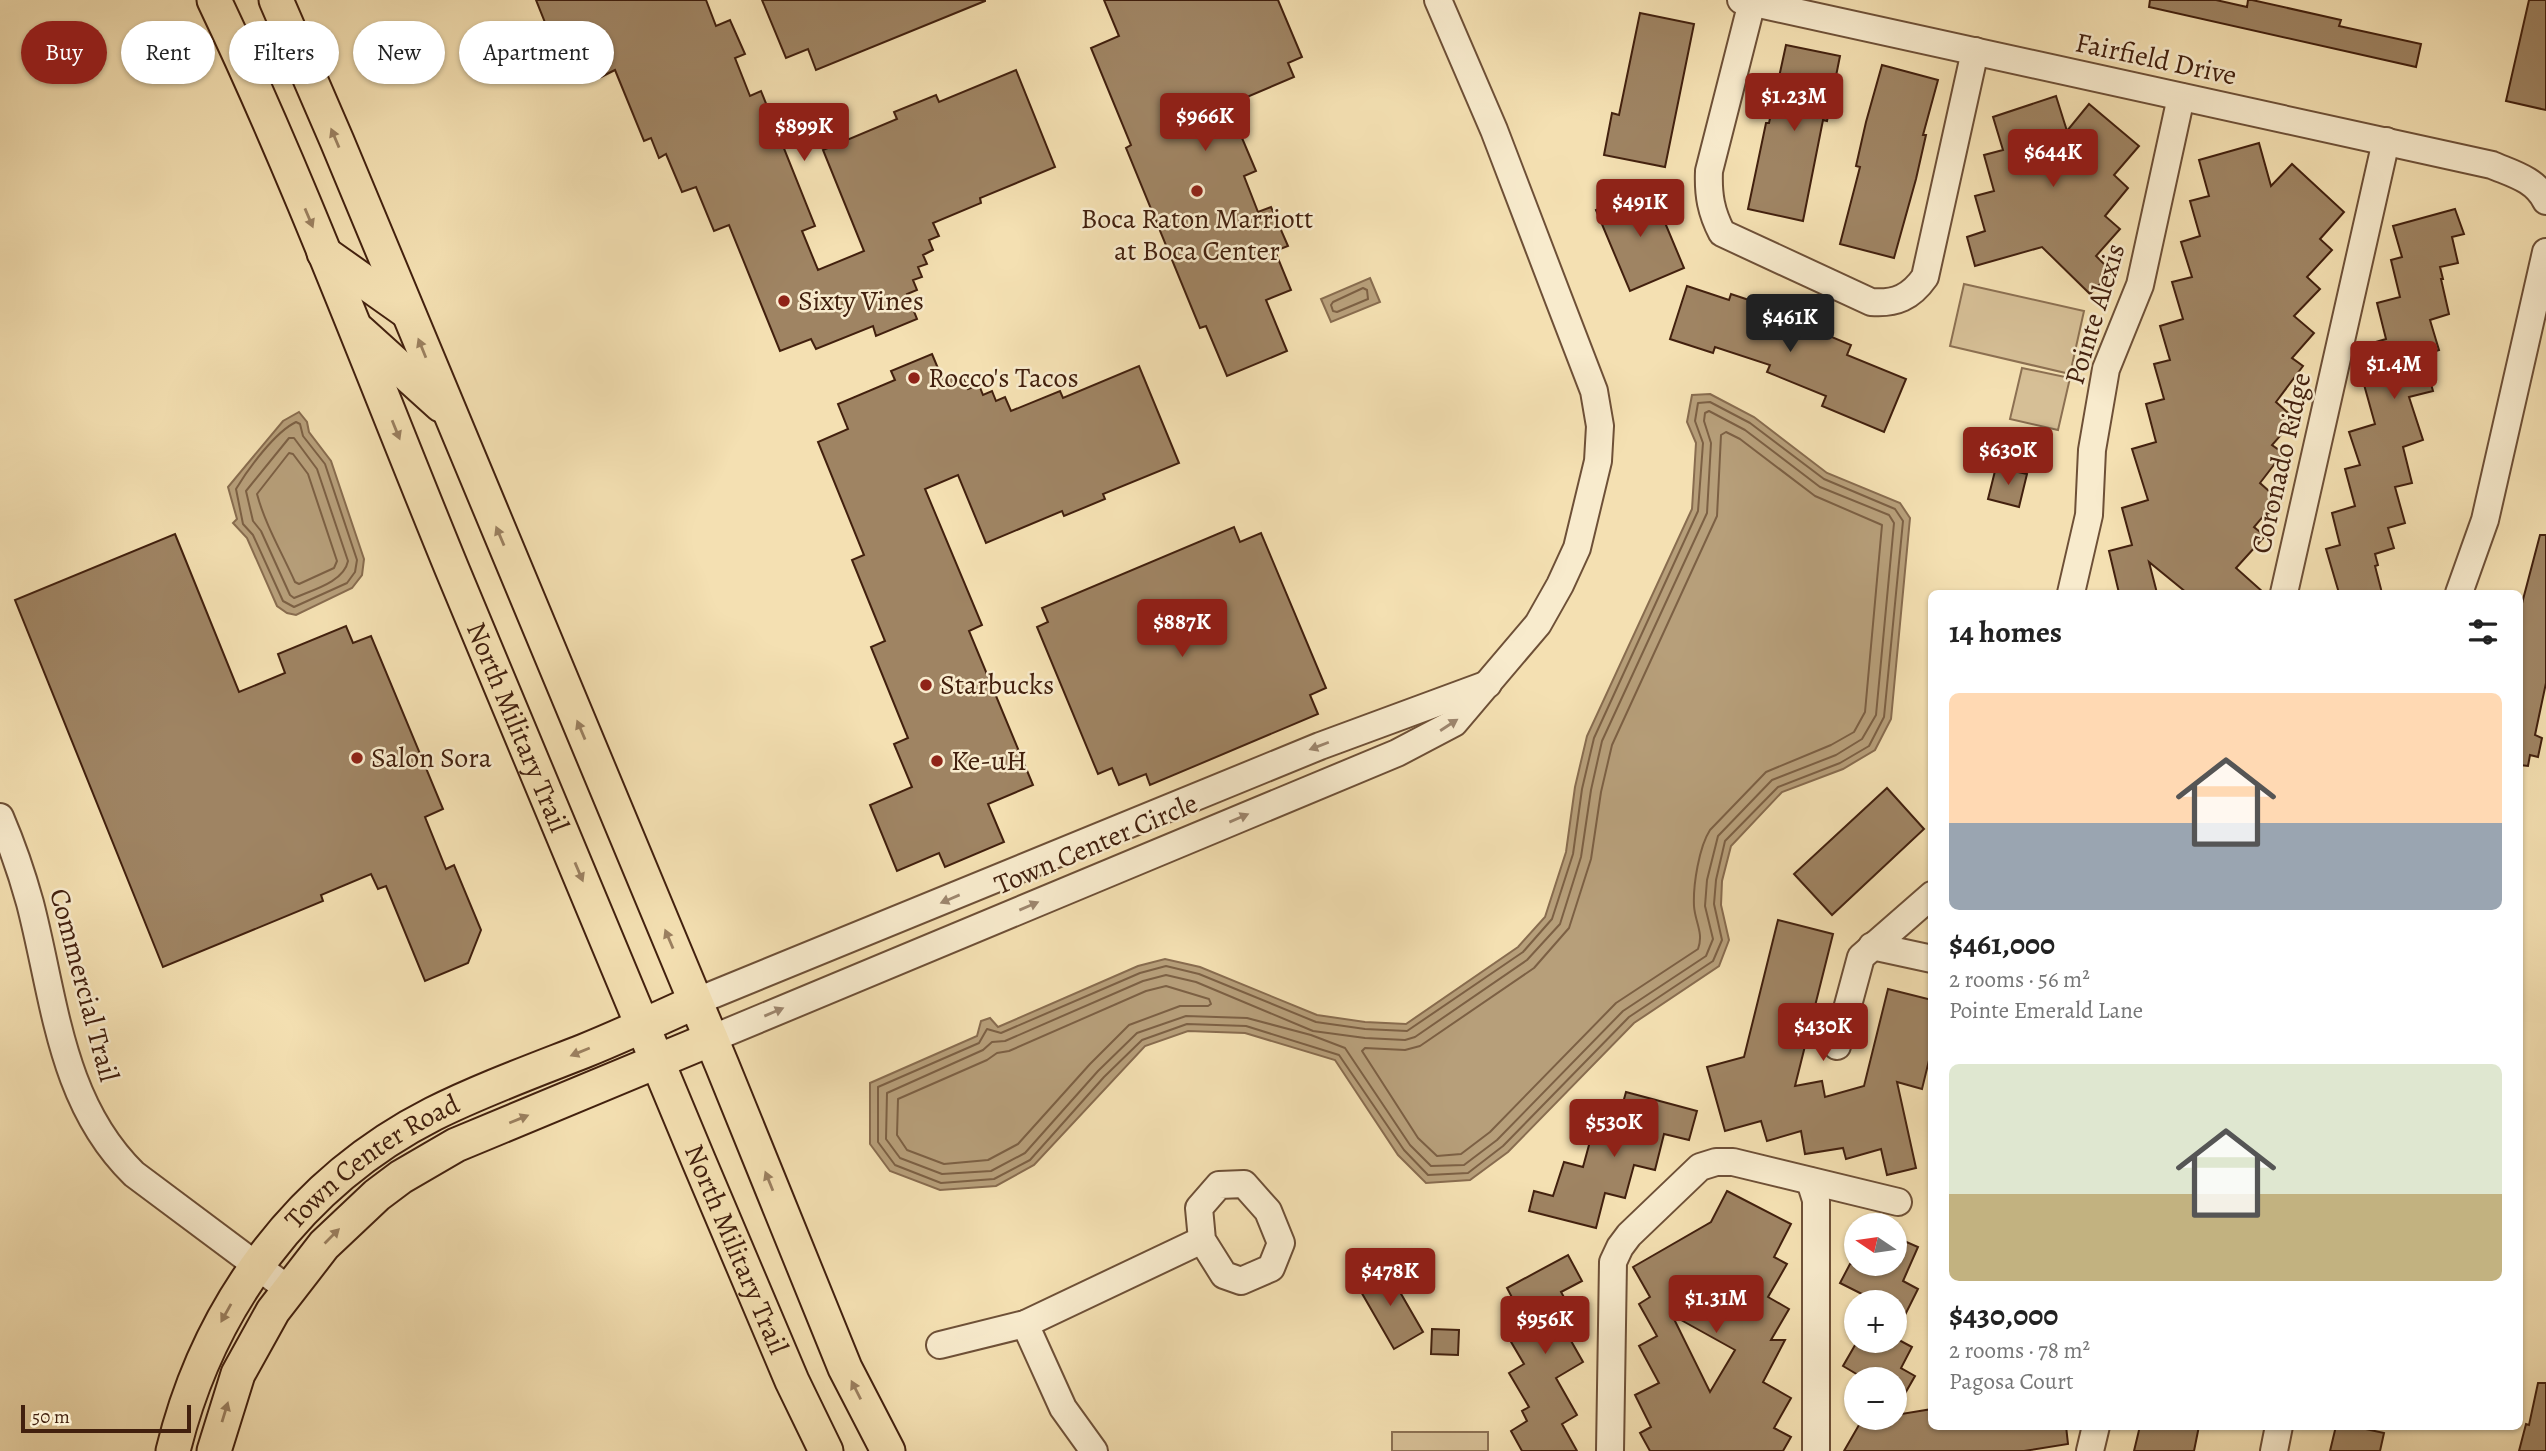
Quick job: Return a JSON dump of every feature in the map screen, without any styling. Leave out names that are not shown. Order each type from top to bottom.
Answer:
[{"type":"main road","name":"North Military Trail","points":[[214,0],[324,253],[657,1062],[792,1381],[826,1451]]},
{"type":"main road","name":"North Military Trail","points":[[276,0],[711,1039],[845,1368],[888,1451]]},
{"type":"main road","points":[[324,253],[407,312]]},
{"type":"main road","points":[[352,325],[448,412]]},
{"type":"main road","name":"Town Center Road","points":[[173,1451],[203,1360],[233,1301],[281,1234],[308,1205],[365,1155],[456,1103],[695,1002]]},
{"type":"main road","name":"Town Center Road","points":[[214,1451],[238,1374],[258,1334],[288,1289],[324,1245],[350,1219],[401,1177],[456,1145],[711,1039]]},
{"type":"street","name":"Town Center Circle","points":[[711,1039],[1397,753],[1454,723],[1490,684],[1538,624],[1577,548],[1598,461],[1600,426],[1594,391],[1494,130],[1438,0]]},
{"type":"street","name":"Fairfield Drive","points":[[1746,1],[2492,164],[2531,181],[2546,201]]},
{"type":"street","points":[[1746,1],[1709,171],[1709,196],[1714,218],[1722,233],[1871,302],[1887,303],[1903,299],[1916,290],[1925,277],[1975,51]]},
{"type":"street","name":"Pointe Alexis","points":[[2072,590],[2089,515],[2092,450],[2106,369],[2140,285],[2181,97]]},
{"type":"street","name":"Coronado Ridge","points":[[2285,590],[2386,141]]},
{"type":"street","points":[[2460,590],[2485,520],[2546,252]]},
{"type":"street","name":"Town Center Circle","points":[[695,1002],[1320,746],[1490,684]]},
{"type":"street","name":"Commercial Trail","points":[[0,817],[30,904],[60,1035],[72,1074],[96,1128],[134,1174],[288,1289]]},
{"type":"street","points":[[1837,1046],[1861,957],[1928,898]]},
{"type":"street","points":[[1872,946],[1928,958]]},
{"type":"street","points":[[1610,1451],[1613,1262],[1619,1247],[1629,1235],[1700,1167],[1716,1162],[1733,1162],[1898,1202]]},
{"type":"street","points":[[1810,1181],[1816,1200],[1816,1451]]},
{"type":"street","points":[[940,1345],[1025,1324],[1202,1240]]},
{"type":"street","points":[[1025,1324],[1063,1408],[1094,1451]]},
{"type":"street","points":[[2090,1451],[2095,1430]]},
{"type":"street","points":[[2274,1451],[2278,1430]]},
{"type":"shaded area","points":[[1964,284],[2084,311],[2070,374],[1950,346]]},
{"type":"shaded area","points":[[2022,368],[2070,378],[2058,430],[2010,419]]},
{"type":"shaded area","points":[[1392,1432],[1488,1432],[1488,1451],[1392,1451]]},
{"type":"water","points":[[1370,278],[1380,302],[1331,322],[1321,299]]},
{"type":"water","points":[[1710,394],[1754,417],[1827,473],[1900,503],[1910,518],[1891,719],[1875,750],[1843,769],[1782,792],[1731,846],[1722,881],[1721,905],[1729,940],[1719,966],[1634,1023],[1508,1152],[1470,1180],[1426,1183],[1398,1155],[1335,1060],[1245,1033],[1188,1031],[1145,1046],[1034,1165],[996,1186],[940,1190],[890,1171],[870,1144],[870,1083],[977,1036],[981,1021],[990,1018],[998,1027],[1138,966],[1165,959],[1200,967],[1317,1015],[1365,1022],[1406,1024],[1518,947],[1545,917],[1566,852],[1575,787],[1587,736],[1692,509],[1696,443],[1687,422],[1692,395]]},
{"type":"water","points":[[299,412],[307,422],[309,432],[331,461],[364,559],[362,575],[352,588],[296,615],[277,606],[247,538],[233,523],[237,519],[228,487],[283,421]]},
{"type":"building","points":[[536,0],[706,0],[716,26],[730,20],[745,54],[735,58],[750,96],[761,91],[815,226],[802,231],[818,270],[864,251],[823,150],[897,119],[894,112],[936,95],[939,102],[1016,70],[1055,167],[980,198],[981,203],[933,223],[939,236],[929,240],[933,250],[923,255],[927,264],[918,267],[922,277],[913,280],[917,290],[907,294],[917,319],[876,336],[873,326],[816,349],[811,339],[780,351],[729,225],[714,231],[696,187],[682,192],[666,154],[659,158],[651,138],[644,141],[614,70],[614,21],[544,21]]},
{"type":"building","points":[[762,0],[985,1],[816,70],[808,49],[786,58]]},
{"type":"building","name":"Boca Raton Marriott at Boca Center","points":[[1104,0],[1278,0],[1302,57],[1288,63],[1294,77],[1228,105],[1256,171],[1244,176],[1258,212],[1271,207],[1288,246],[1275,251],[1291,290],[1266,300],[1287,351],[1227,376],[1206,326],[1200,328],[1126,148],[1131,145],[1091,48],[1119,36]]},
{"type":"building","points":[[2150,0],[2216,0],[2247,7],[2248,0],[2252,0],[2341,20],[2339,26],[2421,44],[2416,67],[2149,7]]},
{"type":"building","points":[[2529,0],[2546,0],[2546,110],[2506,101]]},
{"type":"building","points":[[1640,13],[1694,24],[1665,167],[1604,155],[1612,113],[1619,115]]},
{"type":"building","points":[[1786,45],[1840,56],[1827,121],[1823,120],[1803,221],[1748,209]]},
{"type":"building","points":[[1882,65],[1938,80],[1923,135],[1926,135],[1916,179],[1894,258],[1840,244],[1860,167],[1856,166],[1866,122]]},
{"type":"building","points":[[2056,96],[2067,131],[2089,104],[2139,146],[2114,175],[2128,188],[2105,216],[2120,229],[2096,256],[2112,272],[2090,294],[2042,247],[1975,266],[1967,237],[1985,231],[1975,196],[1994,191],[1984,155],[2003,150],[1993,117]]},
{"type":"building","points":[[2259,143],[2271,186],[2292,164],[2344,212],[2320,239],[2332,250],[2307,277],[2320,289],[2294,316],[2314,333],[2292,358],[2303,366],[2276,402],[2295,419],[2272,445],[2283,453],[2260,483],[2278,499],[2254,527],[2265,536],[2236,568],[2261,590],[2183,590],[2149,562],[2156,590],[2118,590],[2109,551],[2132,545],[2122,508],[2148,500],[2132,449],[2156,442],[2146,404],[2164,399],[2154,364],[2170,360],[2160,326],[2183,319],[2172,282],[2192,277],[2181,242],[2200,236],[2190,201],[2209,196],[2199,160]]},
{"type":"building","points":[[1650,187],[1684,268],[1630,291],[1596,210]]},
{"type":"building","points":[[2455,209],[2464,234],[2452,237],[2458,263],[2440,267],[2449,314],[2430,320],[2439,350],[2423,355],[2433,391],[2409,397],[2423,440],[2403,447],[2412,483],[2395,487],[2405,523],[2388,528],[2394,548],[2375,554],[2381,590],[2338,590],[2326,549],[2340,545],[2332,513],[2355,506],[2345,469],[2360,465],[2349,432],[2375,424],[2363,381],[2379,377],[2369,344],[2386,339],[2377,303],[2400,297],[2391,260],[2402,257],[2393,226]]},
{"type":"building","points":[[1687,286],[1729,300],[1731,294],[1773,308],[1772,312],[1851,345],[1847,355],[1906,379],[1884,432],[1822,406],[1826,396],[1767,372],[1770,365],[1715,347],[1713,353],[1670,339]]},
{"type":"building","points":[[932,354],[942,378],[951,375],[955,384],[964,380],[968,389],[979,385],[983,395],[992,391],[996,401],[1005,397],[1011,411],[1060,391],[1063,398],[1139,366],[1179,463],[1103,494],[1105,499],[1064,516],[1062,511],[986,543],[958,475],[925,489],[982,625],[969,631],[1033,785],[988,804],[1004,842],[945,867],[939,853],[897,871],[870,805],[912,787],[894,744],[908,738],[871,647],[885,641],[852,560],[864,555],[818,442],[848,429],[838,404],[895,380],[891,371]]},
{"type":"building","points":[[1996,467],[2027,474],[2019,507],[1988,499]]},
{"type":"building","points":[[1234,527],[1240,542],[1261,533],[1326,688],[1310,695],[1318,714],[1150,785],[1146,774],[1119,785],[1112,768],[1098,774],[1037,627],[1048,622],[1042,608]]},
{"type":"building","points":[[175,534],[239,692],[285,673],[278,654],[346,626],[353,643],[371,636],[443,809],[425,817],[446,869],[454,865],[481,930],[468,963],[425,981],[386,886],[378,889],[371,874],[321,895],[323,901],[163,967],[15,600]]},
{"type":"building","points":[[2540,535],[2546,535],[2546,683],[2535,735],[2542,738],[2538,757],[2530,755],[2528,766],[2523,765],[2523,600]]},
{"type":"building","points":[[1887,788],[1924,829],[1832,915],[1794,874]]},
{"type":"building","points":[[1778,920],[1833,934],[1795,1086],[1822,1081],[1825,1097],[1864,1086],[1888,989],[1928,999],[1928,1064],[1922,1089],[1897,1082],[1916,1168],[1887,1175],[1881,1149],[1846,1159],[1843,1148],[1805,1154],[1801,1131],[1767,1141],[1761,1121],[1725,1131],[1707,1067],[1744,1057]]},
{"type":"building","points":[[1626,1092],[1697,1111],[1689,1140],[1664,1134],[1655,1170],[1634,1165],[1625,1198],[1605,1193],[1596,1228],[1529,1211],[1534,1191],[1553,1196],[1564,1162],[1583,1167],[1595,1123],[1616,1128]]},
{"type":"building","points":[[1727,1191],[1791,1224],[1774,1257],[1787,1264],[1768,1297],[1789,1309],[1771,1340],[1785,1340],[1763,1382],[1791,1398],[1774,1428],[1791,1437],[1783,1451],[1650,1451],[1640,1433],[1651,1427],[1635,1395],[1659,1383],[1639,1346],[1657,1336],[1639,1304],[1650,1297],[1633,1267],[1711,1222]],"holes":[[[1672,1315],[1735,1350],[1710,1392]]]},
{"type":"building","points":[[1908,1243],[1918,1247],[1908,1270]]},
{"type":"building","points":[[1568,1255],[1582,1281],[1561,1292],[1579,1324],[1566,1332],[1583,1362],[1556,1378],[1577,1415],[1562,1424],[1577,1451],[1522,1451],[1511,1431],[1527,1421],[1522,1411],[1529,1407],[1509,1373],[1524,1364],[1507,1335],[1526,1324],[1507,1288]]},
{"type":"building","points":[[1385,1266],[1423,1332],[1394,1349],[1356,1283]]},
{"type":"building","points":[[1844,1275],[1905,1276],[1903,1281],[1918,1289],[1907,1311],[1907,1290],[1854,1290],[1840,1283]]},
{"type":"building","points":[[1432,1329],[1459,1330],[1458,1355],[1431,1354]]},
{"type":"building","points":[[1907,1344],[1912,1347],[1902,1367],[1843,1366],[1850,1353],[1907,1353]]},
{"type":"building","points":[[1907,1371],[1915,1376],[1907,1390]]},
{"type":"building","points":[[2538,1383],[2546,1383],[2546,1451],[2519,1451],[2526,1424],[2529,1425]]},
{"type":"building","points":[[1928,1410],[1928,1430],[2066,1430],[2068,1444],[2024,1451],[1844,1451],[1856,1430],[1907,1430],[1907,1413]]},
{"type":"building","points":[[2139,1430],[2198,1430],[2194,1451],[2134,1451]]},
{"type":"building","points":[[2335,1430],[2370,1430],[2384,1433],[2380,1451],[2330,1451]]},
{"type":"place","name":"Boca Raton Marriott at Boca Center","points":[[1197,191]]},
{"type":"place","name":"Sixty Vines","points":[[784,301]]},
{"type":"place","name":"Rocco's Tacos","points":[[914,378]]},
{"type":"place","name":"Starbucks","points":[[926,685]]},
{"type":"place","name":"Salon Sora","points":[[357,758]]},
{"type":"place","name":"Ke-uH","points":[[937,761]]}]
